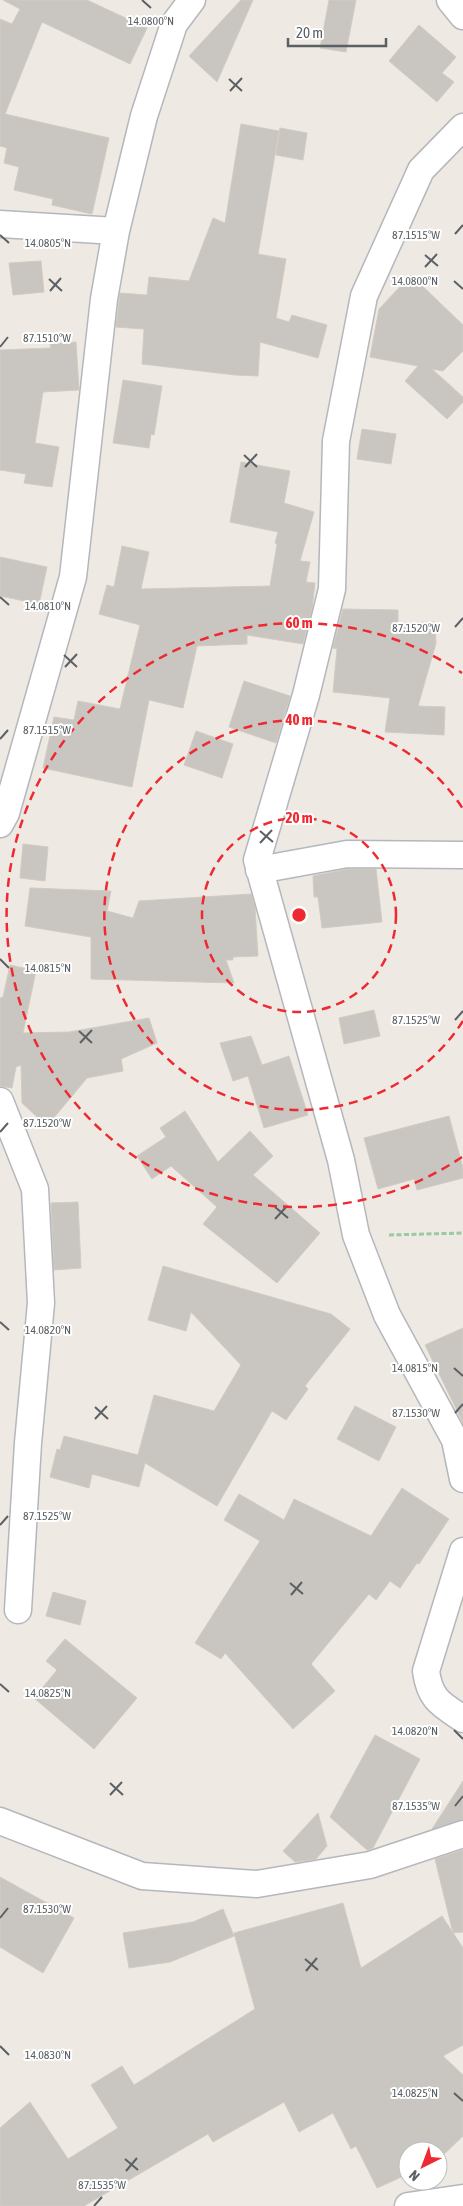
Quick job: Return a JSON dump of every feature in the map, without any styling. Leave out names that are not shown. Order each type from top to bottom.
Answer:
[{"type":"street","points":[[0,824],[6,813],[73,577],[104,299],[116,231],[144,116],[174,24],[192,0]]},
{"type":"street","points":[[450,0],[463,16]]},
{"type":"street","points":[[463,127],[421,170],[364,296],[336,441],[332,588],[306,695],[257,860],[341,1160],[356,1235],[387,1315],[455,1440],[463,1479]]},
{"type":"street","points":[[0,224],[116,231]]},
{"type":"street","points":[[259,870],[347,854],[463,855]]},
{"type":"street","points":[[0,1101],[35,1189],[40,1303],[28,1443],[18,1610]]},
{"type":"street","points":[[463,1551],[426,1671],[428,1689],[438,1702],[463,1719]]},
{"type":"street","points":[[0,1821],[142,1876],[257,1884],[370,1865],[463,1834]]},
{"type":"street","points":[[408,2206],[461,2201]]},
{"type":"path","points":[[356,1235],[463,1233]]},
{"type":"building","points":[[3,0],[87,0],[147,28],[130,64],[42,22],[5,114],[109,138],[92,214],[52,205],[53,199],[14,190],[19,167],[4,163],[7,148],[0,146],[0,19],[12,24],[20,9]]},
{"type":"building","points":[[241,0],[253,0],[217,82],[189,56]]},
{"type":"building","points":[[329,0],[356,0],[346,52],[320,48]]},
{"type":"building","points":[[419,25],[456,57],[442,73],[454,82],[437,102],[389,61]]},
{"type":"building","points":[[241,124],[279,131],[258,254],[286,259],[276,318],[289,322],[292,315],[327,325],[318,358],[260,342],[258,376],[142,364],[144,329],[116,327],[120,293],[147,295],[149,277],[189,281],[213,218],[225,223]]},
{"type":"building","points":[[280,128],[307,133],[303,160],[276,155]]},
{"type":"building","points":[[41,261],[44,292],[13,295],[9,263]]},
{"type":"building","points":[[411,275],[463,325],[463,351],[443,371],[432,369],[463,397],[463,402],[447,419],[405,381],[418,366],[370,357],[379,309]]},
{"type":"building","points":[[76,342],[79,390],[43,392],[35,443],[59,447],[52,487],[24,483],[26,474],[0,470],[0,350],[51,348],[50,344]]},
{"type":"building","points":[[123,380],[162,386],[154,435],[151,434],[149,448],[113,443]]},
{"type":"building","points":[[362,429],[396,434],[391,464],[357,459]]},
{"type":"building","points":[[241,462],[290,471],[284,503],[314,512],[300,561],[310,562],[306,582],[315,583],[312,609],[303,644],[247,635],[247,644],[197,646],[183,708],[149,700],[132,787],[43,768],[54,717],[74,720],[78,701],[120,709],[140,625],[99,614],[107,585],[114,587],[122,546],[149,552],[141,589],[270,586],[278,532],[230,522]]},
{"type":"building","points":[[0,557],[47,567],[39,604],[0,596]]},
{"type":"building","points":[[343,609],[398,610],[398,623],[435,622],[436,643],[418,706],[445,707],[444,735],[385,732],[390,698],[333,692],[337,649],[333,648]]},
{"type":"building","points":[[244,681],[290,696],[276,743],[229,727]]},
{"type":"building","points":[[196,731],[233,744],[222,778],[184,765]]},
{"type":"building","points":[[23,844],[48,847],[45,881],[20,878]]},
{"type":"building","points":[[348,869],[376,869],[382,922],[322,928],[318,897],[314,897],[313,876]]},
{"type":"building","points":[[30,888],[111,891],[107,911],[133,918],[139,901],[251,894],[255,907],[258,956],[233,957],[233,960],[226,960],[234,983],[91,979],[91,937],[25,926]]},
{"type":"building","points":[[10,965],[36,971],[23,1033],[69,1032],[149,1018],[157,1043],[121,1059],[123,1071],[87,1078],[47,1126],[22,1103],[21,1065],[16,1067],[12,1088],[0,1086],[0,998],[3,997]]},
{"type":"building","points":[[374,1010],[380,1036],[344,1044],[339,1018]]},
{"type":"building","points":[[251,1036],[262,1065],[289,1056],[308,1115],[264,1128],[248,1076],[233,1081],[220,1043]]},
{"type":"building","points":[[185,1111],[218,1162],[250,1131],[273,1156],[253,1175],[320,1233],[277,1283],[203,1224],[217,1207],[171,1166],[152,1179],[137,1156],[166,1137],[160,1128]]},
{"type":"building","points":[[449,1116],[463,1168],[463,1178],[417,1190],[414,1179],[378,1189],[364,1138]]},
{"type":"building","points":[[78,1202],[81,1268],[54,1270],[51,1203]]},
{"type":"building","points":[[163,1266],[331,1314],[350,1329],[305,1386],[308,1389],[286,1420],[272,1411],[217,1506],[145,1463],[139,1487],[92,1474],[89,1488],[50,1477],[57,1449],[60,1450],[64,1436],[138,1455],[154,1395],[214,1411],[241,1365],[191,1312],[186,1331],[148,1320]]},
{"type":"building","points":[[463,1328],[463,1423],[425,1345]]},
{"type":"building","points":[[355,1406],[396,1427],[379,1461],[337,1439]]},
{"type":"building","points":[[402,1488],[449,1519],[419,1564],[417,1563],[400,1588],[390,1581],[376,1600],[369,1594],[311,1664],[335,1691],[293,1729],[225,1653],[221,1659],[195,1643],[260,1541],[224,1520],[239,1494],[284,1520],[294,1499],[371,1536]]},
{"type":"building","points":[[53,1592],[86,1601],[80,1625],[46,1616]]},
{"type":"building","points":[[65,1639],[137,1698],[94,1749],[34,1698],[57,1670],[46,1661]]},
{"type":"building","points":[[375,1735],[420,1759],[373,1848],[367,1850],[330,1817]]},
{"type":"building","points":[[463,1781],[463,1819],[432,1829]]},
{"type":"building","points":[[318,1813],[327,1846],[316,1859],[295,1862],[283,1851]]},
{"type":"building","points":[[463,1850],[463,1932],[453,1933],[435,1859]]},
{"type":"building","points":[[0,1877],[74,1918],[43,1973],[0,1947]]},
{"type":"building","points":[[343,1903],[361,1968],[442,1916],[463,1948],[463,2045],[443,2056],[463,2075],[463,2136],[448,2150],[448,2141],[398,2141],[398,2179],[377,2188],[356,2146],[351,2149],[333,2113],[299,2132],[284,2102],[213,2142],[208,2134],[84,2206],[0,2206],[0,2128],[30,2102],[68,2159],[118,2128],[91,2085],[122,2066],[134,2085],[255,2009],[234,1933]]},
{"type":"building","points":[[223,1909],[234,1936],[170,1962],[129,1968],[123,1933],[193,1922]]}]
